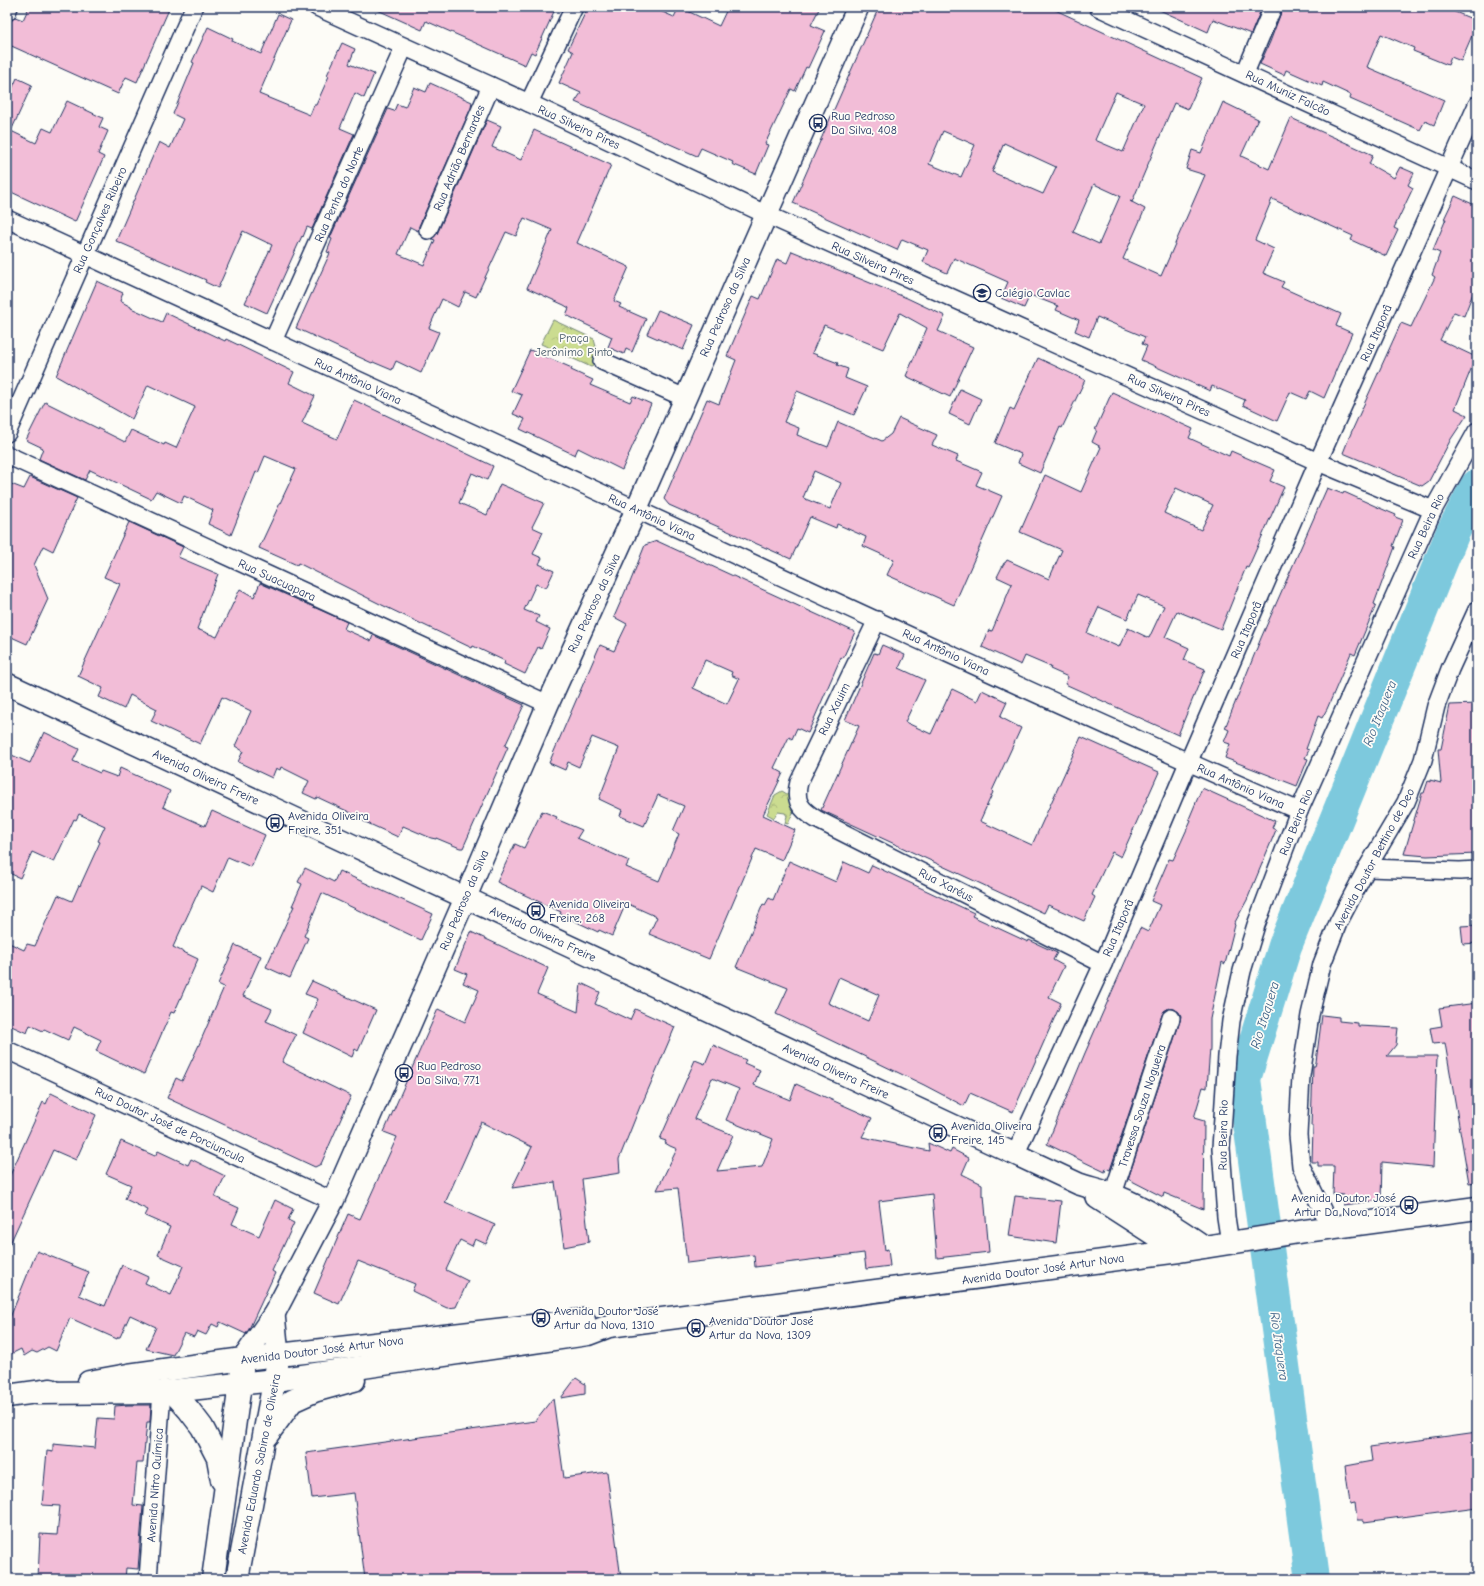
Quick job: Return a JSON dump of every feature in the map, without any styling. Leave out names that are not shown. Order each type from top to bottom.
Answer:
[{"type":"main road","name":"Avenida Doutor José Artur Nova","points":[[7,1396],[37,1393],[167,1391],[275,1380],[588,1334],[609,1326],[1179,1251],[1305,1231],[1477,1208]]},
{"type":"main road","name":"Avenida Doutor José Artur Nova","points":[[37,1393],[128,1375],[243,1359],[585,1320],[609,1326]]},
{"type":"main road","name":"Avenida Eduardo Sabino de Oliveira","points":[[237,1579],[275,1380],[278,1355]]},
{"type":"main road","points":[[262,1443],[292,1401],[314,1391],[442,1356]]},
{"type":"main road","name":"Avenida Eduardo Sabino de Oliveira","points":[[213,1579],[243,1359]]},
{"type":"main road","points":[[167,1391],[189,1410],[202,1427],[218,1458],[224,1495]]},
{"type":"street","points":[[7,12],[10,7]]},
{"type":"street","name":"Rua Gonçalves Ribeiro","points":[[7,433],[194,7]]},
{"type":"street","name":"Rua Silveira Pires","points":[[317,7],[529,103],[766,214],[1318,462],[1432,510]]},
{"type":"street","points":[[529,103],[574,7]]},
{"type":"street","name":"Rua Pedroso da Silva","points":[[274,1314],[333,1201],[548,704],[636,510],[858,7]]},
{"type":"street","name":"Rua Muniz Falcão","points":[[1098,7],[1245,73],[1477,181]]},
{"type":"street","points":[[1245,73],[1273,7]]},
{"type":"street","name":"Rua Penha do Norte","points":[[274,341],[404,46]]},
{"type":"street","name":"Rua Adrião Bernardes","points":[[428,230],[490,86]]},
{"type":"street","name":"Rua Itaporâ","points":[[1015,1155],[1103,964],[1318,462],[1477,105]]},
{"type":"street","name":"Rua Antônio Viana","points":[[7,219],[1188,763],[1299,811]]},
{"type":"street","points":[[602,361],[685,398]]},
{"type":"street","name":"Rua Beira Rio","points":[[1236,1242],[1226,1217],[1221,1148],[1226,1056],[1231,1021],[1242,971],[1256,925],[1299,811],[1432,510],[1477,431]]},
{"type":"street","name":"Rua Suacuapara","points":[[7,456],[548,704]]},
{"type":"street","name":"Avenida Doutor Bettino de Deo","points":[[1331,1228],[1301,1166],[1298,1135],[1301,1076],[1310,1015],[1322,964],[1338,924],[1367,868],[1406,802],[1423,760],[1436,706],[1450,669],[1477,610]]},
{"type":"street","name":"Rua Xauim","points":[[797,799],[797,790],[803,773],[877,620]]},
{"type":"street","name":"Avenida Oliveira Freire","points":[[7,684],[1015,1155],[1079,1184],[1113,1194],[1146,1209],[1181,1230],[1205,1247]]},
{"type":"street","name":"Rua Xaréus","points":[[797,799],[801,808],[816,819],[1103,964]]},
{"type":"street","points":[[1367,868],[1460,871],[1477,870]]},
{"type":"street","name":"Travessa Souza Nogueira","points":[[1113,1194],[1170,1018]]},
{"type":"street","name":"Rua Doutor José de Porciuncula","points":[[7,1050],[333,1201]]},
{"type":"street","name":"Avenida Oliveira Freire","points":[[1079,1184],[1106,1204],[1179,1251]]},
{"type":"street","name":"Avenida Eduardo Sabino de Oliveira","points":[[274,1314],[278,1355]]},
{"type":"street","name":"Avenida Eduardo Sabino de Oliveira","points":[[243,1359],[274,1314]]},
{"type":"street","name":"Avenida Nitro Química","points":[[148,1579],[167,1391]]},
{"type":"green space","name":"Praça Jerônimo Pinto","points":[[553,320],[594,339],[597,351],[601,355],[595,365],[591,367],[541,344]]},
{"type":"green space","points":[[782,791],[795,799],[795,808],[788,824],[785,823],[787,816],[785,813],[778,812],[774,818],[767,814],[775,795]]},
{"type":"building","points":[[29,7],[170,7],[137,82],[126,77],[118,94],[7,44],[7,29],[10,21],[15,17],[23,20]]},
{"type":"building","points":[[371,7],[556,7],[535,54],[531,52],[525,65],[426,21],[422,30]]},
{"type":"building","points":[[588,7],[651,7],[674,17],[679,7],[719,26],[728,7],[820,7],[811,25],[825,31],[808,68],[806,67],[795,91],[791,89],[765,144],[768,145],[756,174],[732,164],[733,162],[701,148],[697,156],[575,102],[581,93],[559,83],[573,52],[568,49]]},
{"type":"building","points":[[879,7],[1049,7],[1202,78],[1188,109],[1174,103],[1132,202],[1130,201],[1145,209],[1123,259],[1161,276],[1205,175],[1186,169],[1192,150],[1201,153],[1223,102],[1258,119],[1241,156],[1269,169],[1291,118],[1373,155],[1369,164],[1394,178],[1400,167],[1414,173],[1408,185],[1413,188],[1394,228],[1398,230],[1386,256],[1351,240],[1353,236],[1272,199],[1255,240],[1274,249],[1263,273],[1284,282],[1281,287],[1341,314],[1336,326],[1352,333],[1324,398],[1310,391],[1306,399],[1290,392],[1277,421],[1243,405],[1245,400],[1212,386],[1210,391],[1141,360],[1147,346],[1142,344],[1145,337],[1097,317],[1089,337],[1075,331],[1079,320],[1056,310],[1058,306],[1030,295],[1024,308],[1001,298],[1008,282],[954,258],[947,273],[923,262],[928,250],[902,239],[897,250],[793,203]],"holes":[[[1116,92],[1144,104],[1123,152],[1095,140]],[[943,131],[975,145],[961,177],[929,164]],[[1004,143],[1056,167],[1043,194],[992,172]],[[1094,184],[1120,196],[1099,244],[1073,232]]]},
{"type":"building","points":[[1153,7],[1262,7],[1251,34],[1213,19],[1208,32]]},
{"type":"building","points":[[1283,7],[1443,7],[1477,21],[1477,24],[1461,61],[1451,57],[1448,65],[1413,51],[1414,48],[1381,34],[1367,67],[1444,100],[1434,125],[1425,121],[1420,130],[1350,99],[1351,95],[1323,82],[1322,86],[1286,70],[1284,75],[1260,64]]},
{"type":"building","points":[[278,14],[291,20],[259,94],[310,115],[329,76],[327,75],[342,43],[355,49],[349,64],[374,74],[364,98],[355,93],[340,128],[354,134],[312,229],[307,227],[303,237],[302,236],[267,313],[245,303],[272,245],[243,231],[218,288],[205,282],[206,280],[116,241],[159,142],[170,148],[183,119],[173,114],[194,63],[192,62],[208,27],[233,39],[232,41],[261,54]]},
{"type":"building","points":[[17,78],[32,85],[11,131],[36,143],[43,128],[52,132],[67,101],[103,118],[99,127],[108,131],[98,154],[104,157],[75,222],[7,190],[7,100]]},
{"type":"building","points":[[430,83],[472,102],[471,108],[418,231],[410,227],[398,254],[424,265],[435,240],[432,239],[437,234],[487,120],[501,126],[492,147],[521,160],[534,130],[611,165],[577,243],[629,267],[614,301],[621,304],[619,307],[646,319],[632,352],[626,349],[624,354],[608,347],[612,337],[566,315],[569,308],[527,288],[552,230],[524,218],[516,236],[506,232],[476,297],[465,292],[458,307],[442,299],[429,328],[439,332],[421,373],[396,361],[392,370],[373,362],[372,363],[296,328],[330,253],[327,252],[332,239],[330,238],[388,109],[394,111],[397,104],[405,107],[414,87],[426,92]]},
{"type":"building","points":[[1455,196],[1477,206],[1477,283],[1464,316],[1454,312],[1440,340],[1476,357],[1455,409],[1467,415],[1451,439],[1429,481],[1422,486],[1343,453],[1401,323],[1411,327],[1435,277],[1432,275],[1440,253],[1433,250],[1446,219],[1444,219]]},
{"type":"building","points":[[792,251],[907,298],[945,316],[938,331],[973,347],[950,397],[906,376],[927,328],[900,313],[883,349],[824,325],[812,353],[838,363],[837,365],[848,369],[845,378],[867,387],[854,415],[797,391],[784,422],[799,428],[797,435],[828,447],[838,422],[882,441],[891,434],[899,418],[937,435],[932,445],[958,456],[956,461],[982,472],[976,485],[1002,496],[954,605],[887,575],[894,560],[863,546],[866,537],[837,524],[836,528],[810,517],[791,559],[669,505],[664,499],[707,399],[719,404],[736,360],[727,356],[753,296],[760,299],[777,259],[787,263]],"holes":[[[814,471],[841,483],[830,509],[803,498]]]},
{"type":"building","points":[[97,281],[123,293],[120,301],[131,308],[162,322],[166,313],[225,341],[226,339],[294,372],[289,383],[315,396],[302,423],[337,439],[354,400],[493,466],[487,480],[472,473],[459,503],[487,515],[500,484],[544,503],[532,527],[543,532],[533,554],[542,558],[539,564],[554,571],[546,588],[536,584],[524,610],[539,616],[536,622],[550,629],[541,649],[538,647],[525,674],[504,664],[505,661],[473,646],[472,648],[298,563],[297,565],[259,548],[296,469],[265,456],[258,473],[256,472],[231,535],[208,524],[213,510],[184,496],[181,503],[156,491],[151,499],[90,470],[85,480],[39,459],[43,448],[26,440],[45,402],[125,442],[131,430],[164,445],[165,443],[176,448],[195,407],[148,385],[132,419],[56,376]]},
{"type":"building","points":[[658,310],[694,325],[683,350],[647,334]]},
{"type":"building","points":[[530,350],[572,368],[571,370],[593,380],[590,385],[630,402],[633,396],[651,404],[622,470],[578,448],[575,455],[520,429],[525,419],[513,414],[522,395],[511,391]]},
{"type":"building","points":[[1038,358],[1085,380],[1062,428],[1060,427],[1040,473],[1018,463],[1021,454],[995,443],[1010,408],[1014,410]]},
{"type":"building","points":[[960,389],[981,399],[970,424],[949,414]]},
{"type":"building","points":[[1112,392],[1193,429],[1189,438],[1229,456],[1231,451],[1275,470],[1270,481],[1284,487],[1248,568],[1246,567],[1221,629],[1177,611],[1165,637],[1189,648],[1184,660],[1205,669],[1178,735],[1065,684],[1068,677],[1050,669],[1051,667],[1025,656],[1021,665],[982,647],[989,630],[992,631],[1012,584],[997,577],[1004,563],[1007,560],[1049,579],[1062,550],[1020,532],[1045,475],[1081,492],[1101,447],[1092,442],[1097,430],[1095,430]],"holes":[[[1176,488],[1213,505],[1201,530],[1164,513]],[[1138,595],[1164,606],[1149,638],[1128,628],[1119,647],[1087,633],[1099,607],[1127,619]]]},
{"type":"building","points":[[30,477],[77,498],[53,551],[43,546],[34,565],[48,599],[27,644],[7,635],[7,493],[11,484],[24,489]]},
{"type":"building","points":[[1327,488],[1343,494],[1344,492],[1396,515],[1395,517],[1403,520],[1393,546],[1395,547],[1374,604],[1376,605],[1355,655],[1351,653],[1322,718],[1318,716],[1306,749],[1309,750],[1305,758],[1308,759],[1297,786],[1225,758],[1230,744],[1224,742],[1229,730],[1225,728],[1261,638]]},
{"type":"building","points":[[129,522],[183,547],[178,557],[218,574],[197,629],[217,637],[240,589],[254,597],[260,583],[347,622],[344,629],[371,641],[373,635],[524,705],[505,746],[508,747],[463,848],[436,838],[431,838],[403,826],[398,837],[317,797],[316,799],[303,793],[309,781],[281,767],[280,770],[276,768],[272,778],[238,762],[243,751],[235,746],[251,711],[222,697],[200,744],[151,721],[157,709],[130,695],[124,709],[99,697],[103,688],[78,676],[120,584],[104,577]]},
{"type":"building","points":[[657,541],[855,632],[843,658],[841,657],[808,733],[797,728],[792,739],[789,737],[774,768],[783,773],[763,815],[795,830],[782,860],[756,849],[709,959],[649,934],[657,917],[626,903],[612,936],[599,930],[598,932],[560,914],[561,912],[497,882],[515,844],[524,848],[542,811],[557,817],[556,819],[582,830],[577,838],[629,861],[626,867],[659,881],[679,834],[673,831],[684,806],[658,795],[644,826],[620,816],[622,810],[599,799],[619,748],[592,737],[579,767],[568,762],[565,770],[549,763],[600,645],[614,651],[627,624],[614,617],[645,545]],"holes":[[[705,660],[732,672],[731,675],[739,679],[727,704],[693,688]]]},
{"type":"building","points":[[882,645],[905,655],[899,668],[925,680],[905,722],[931,734],[952,689],[977,701],[982,690],[1007,702],[1000,717],[1021,728],[980,821],[1032,845],[1081,737],[1159,772],[1121,857],[1112,852],[1092,895],[1095,897],[1084,921],[1048,905],[1044,913],[821,810],[859,726],[845,720],[874,653],[878,654]]},
{"type":"building","points":[[1477,704],[1477,854],[1427,856],[1404,854],[1422,793],[1424,793],[1428,781],[1430,782],[1430,780],[1441,783],[1438,749],[1441,749],[1450,705]]},
{"type":"building","points":[[44,732],[79,749],[73,761],[100,773],[101,771],[117,777],[120,768],[170,791],[163,807],[205,826],[212,811],[265,835],[251,867],[228,857],[213,892],[201,886],[173,947],[198,959],[174,1013],[171,1012],[144,1074],[96,1051],[101,1040],[74,1027],[68,1040],[44,1029],[43,1031],[30,1025],[27,1033],[7,1024],[7,942],[24,950],[27,944],[35,946],[58,895],[72,901],[100,842],[98,841],[105,826],[79,814],[76,820],[74,819],[54,862],[32,852],[20,878],[7,872],[7,753],[30,763]]},
{"type":"building","points":[[1202,788],[1275,821],[1272,828],[1276,830],[1247,900],[1234,924],[1225,964],[1222,962],[1210,1019],[1210,1048],[1207,1088],[1203,1087],[1194,1118],[1204,1121],[1203,1209],[1164,1193],[1163,1197],[1128,1179],[1180,1021],[1181,1016],[1179,1012],[1174,1009],[1169,1008],[1164,1011],[1162,1015],[1110,1170],[1106,1168],[1105,1172],[1047,1144],[1140,928],[1148,932],[1160,905],[1151,901],[1169,859],[1173,860],[1191,820],[1189,819]]},
{"type":"building","points":[[789,861],[836,882],[844,862],[868,873],[872,865],[974,913],[972,916],[1028,942],[1029,940],[1057,953],[1053,960],[1064,966],[1049,997],[1061,1003],[1013,1112],[970,1093],[964,1106],[924,1085],[776,1014],[788,988],[736,967],[763,904],[765,905],[769,898],[773,900]],"holes":[[[839,977],[879,995],[868,1021],[828,1003]]]},
{"type":"building","points":[[305,868],[334,882],[339,871],[433,914],[421,940],[322,893],[304,936],[308,938],[290,978],[266,967],[294,906],[292,906],[302,884],[298,882]]},
{"type":"building","points":[[1477,925],[1477,943],[1463,944],[1461,926]]},
{"type":"building","points":[[471,932],[548,968],[537,994],[578,1012],[581,983],[600,992],[595,1004],[630,1020],[635,1009],[675,1027],[641,1104],[619,1159],[620,1173],[582,1179],[589,1242],[564,1247],[555,1182],[512,1188],[532,1147],[481,1122],[445,1203],[495,1225],[486,1244],[475,1239],[472,1246],[460,1240],[446,1270],[468,1281],[456,1307],[447,1308],[432,1301],[412,1291],[415,1284],[358,1261],[339,1304],[314,1293],[348,1214],[360,1219],[397,1137],[384,1132],[438,1009],[465,1022],[479,990],[463,983],[467,974],[455,969]]},
{"type":"building","points":[[235,945],[261,956],[243,996],[272,1009],[266,1021],[296,1035],[282,1062],[351,1096],[321,1164],[315,1167],[167,1098],[176,1078],[182,1081],[198,1047],[224,987],[218,984]]},
{"type":"building","points":[[312,981],[376,1010],[358,1051],[355,1049],[352,1057],[303,1033],[318,999],[305,994]]},
{"type":"building","points":[[1477,1003],[1477,1182],[1469,1183],[1445,1043],[1433,1044],[1430,1028],[1442,1026],[1439,1008]]},
{"type":"building","points":[[1322,1015],[1339,1017],[1339,1021],[1358,1023],[1358,1026],[1398,1028],[1396,1045],[1387,1056],[1437,1056],[1433,1167],[1382,1162],[1381,1200],[1343,1205],[1344,1195],[1333,1194],[1334,1166],[1318,1166],[1318,1162],[1312,1162],[1313,1126],[1311,1126],[1313,1066],[1315,1066],[1316,1062]]},
{"type":"building","points":[[713,1045],[746,1060],[744,1063],[760,1070],[754,1085],[790,1100],[796,1084],[872,1118],[862,1137],[929,1151],[928,1143],[950,1153],[952,1149],[969,1158],[962,1174],[982,1184],[982,1196],[984,1195],[989,1252],[937,1258],[932,1194],[879,1201],[885,1250],[888,1249],[890,1266],[866,1269],[864,1253],[755,1267],[754,1255],[687,1263],[678,1188],[657,1190],[677,1149],[665,1143],[666,1141],[660,1139],[695,1060],[705,1064]],"holes":[[[712,1078],[739,1089],[726,1120],[773,1139],[762,1167],[717,1171],[733,1135],[694,1119]]]},
{"type":"building","points":[[51,1093],[96,1115],[76,1160],[53,1150],[7,1250],[7,1182],[43,1102],[46,1104]]},
{"type":"building","points":[[121,1141],[155,1156],[158,1151],[188,1165],[191,1159],[225,1176],[215,1197],[239,1208],[232,1224],[259,1236],[275,1200],[293,1209],[288,1220],[294,1223],[272,1271],[275,1273],[249,1329],[246,1334],[220,1322],[218,1327],[212,1324],[206,1335],[197,1331],[194,1337],[184,1333],[173,1355],[146,1349],[156,1327],[130,1315],[120,1337],[117,1339],[70,1318],[56,1351],[48,1347],[37,1353],[32,1351],[24,1356],[21,1349],[7,1356],[7,1325],[37,1251],[89,1272],[79,1295],[105,1306],[122,1265],[148,1277],[145,1283],[171,1295],[183,1266],[158,1255],[170,1227],[145,1216],[148,1210],[125,1199],[131,1185],[106,1174]]},
{"type":"building","points":[[1015,1196],[1061,1201],[1056,1243],[1009,1236]]},
{"type":"building","points":[[576,1378],[585,1384],[585,1394],[561,1398]]},
{"type":"building","points":[[553,1398],[564,1478],[607,1472],[621,1579],[365,1579],[354,1493],[312,1498],[306,1453],[535,1421]]},
{"type":"building","points":[[151,1405],[150,1422],[147,1422],[143,1463],[137,1463],[133,1505],[143,1506],[138,1569],[126,1568],[125,1579],[38,1579],[40,1534],[57,1535],[60,1506],[42,1505],[47,1451],[53,1452],[53,1444],[95,1448],[98,1418],[114,1419],[115,1406]]},
{"type":"building","points":[[1477,1432],[1477,1507],[1364,1522],[1364,1520],[1357,1520],[1355,1503],[1350,1504],[1345,1466],[1372,1461],[1370,1447]]},
{"type":"waterway","name":"Rio Itaquera","points":[[1312,1579],[1244,1079],[1285,946],[1453,532],[1477,486]]},
{"type":"place","name":"Rua Pedroso Da Silva, 408","points":[[818,123]]},
{"type":"place","name":"Colégio Cavlac","points":[[982,293]]},
{"type":"place","name":"Avenida Oliveira Freire, 351","points":[[275,823]]},
{"type":"place","name":"Avenida Oliveira Freire, 268","points":[[536,911]]},
{"type":"place","name":"Rua Pedroso Da Silva, 771","points":[[404,1073]]},
{"type":"place","name":"Avenida Oliveira Freire, 145","points":[[938,1133]]},
{"type":"place","name":"Avenida Doutor José Artur Da Nova, 1014","points":[[1409,1205]]},
{"type":"place","name":"Avenida Doutor José Artur da Nova, 1310","points":[[541,1318]]},
{"type":"place","name":"Avenida Doutor José Artur da Nova, 1309","points":[[696,1328]]}]
